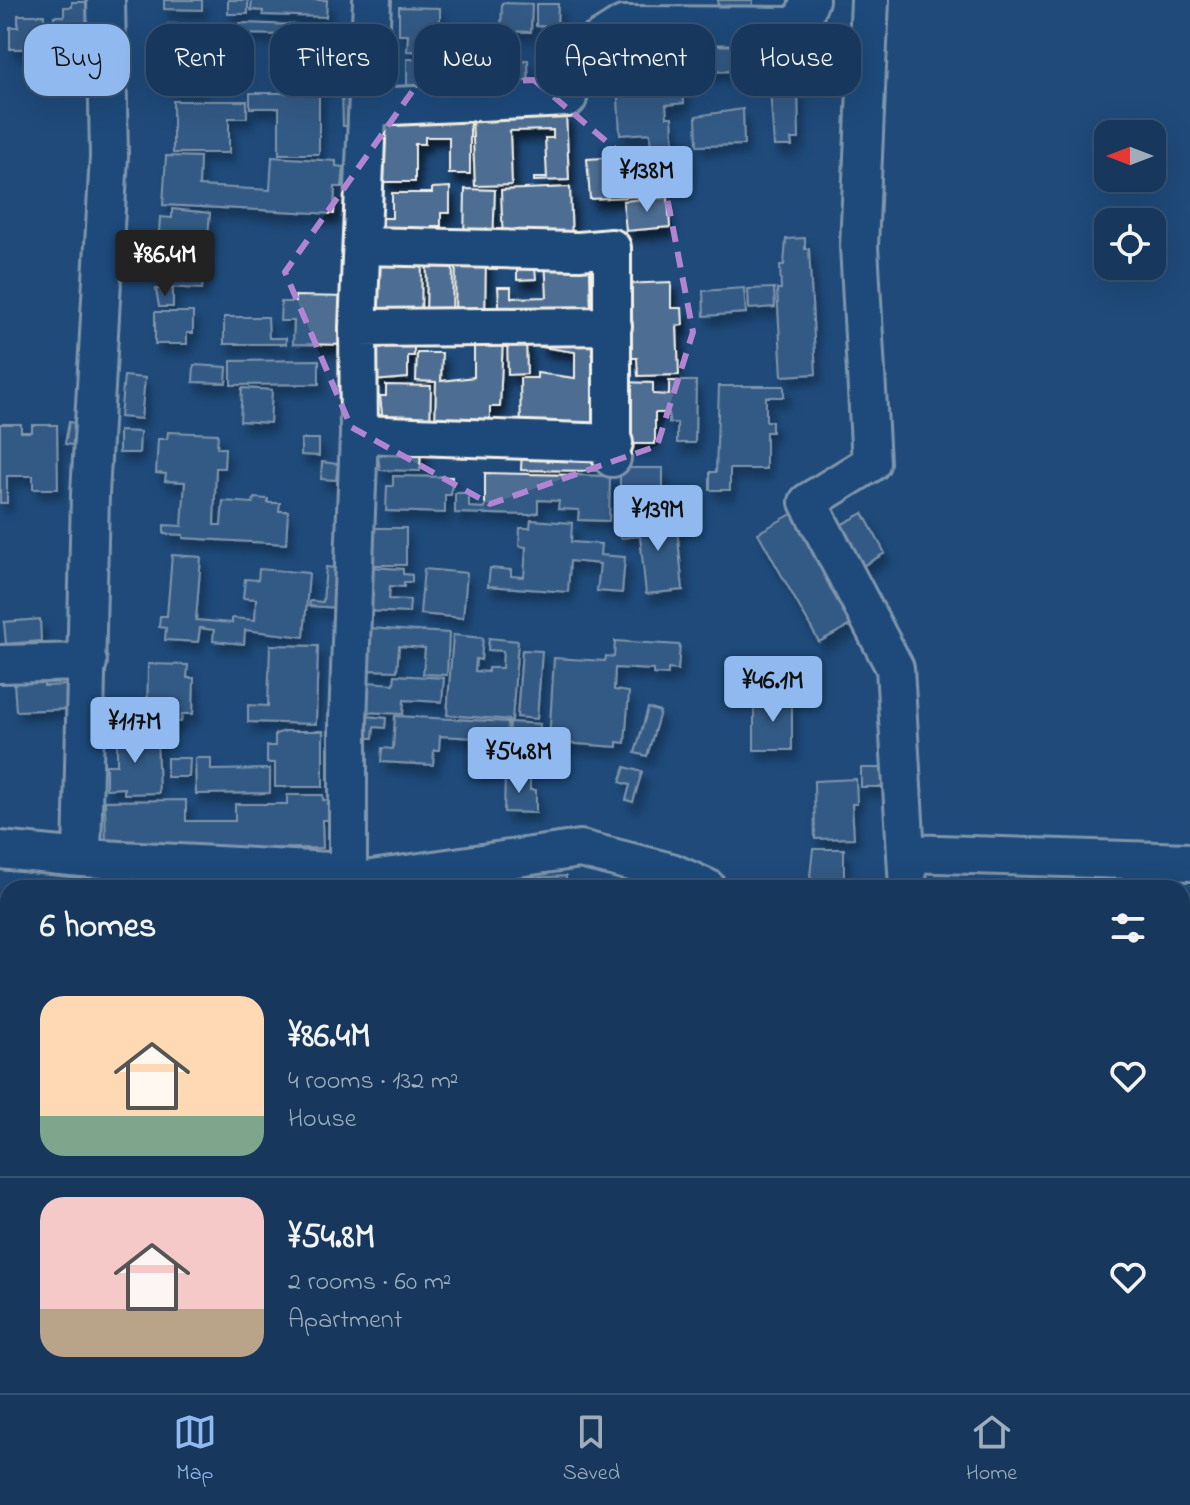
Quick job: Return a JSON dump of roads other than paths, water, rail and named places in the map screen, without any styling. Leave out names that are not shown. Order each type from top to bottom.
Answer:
[{"type":"street","points":[[82,858],[90,494],[109,156],[106,0]]},
{"type":"street","points":[[355,880],[348,721],[359,434],[358,328],[370,107],[372,0]]},
{"type":"street","points":[[370,107],[568,98],[577,54],[623,25],[800,26],[810,0]]},
{"type":"street","points":[[870,0],[859,246],[871,463],[808,502],[895,668],[907,871],[1190,862]]},
{"type":"street","points":[[359,434],[613,451],[612,248],[579,251],[363,246]]},
{"type":"street","points":[[358,328],[613,326]]},
{"type":"street","points":[[0,664],[88,662]]},
{"type":"street","points":[[0,850],[355,880],[580,849],[671,872],[689,880]]}]
